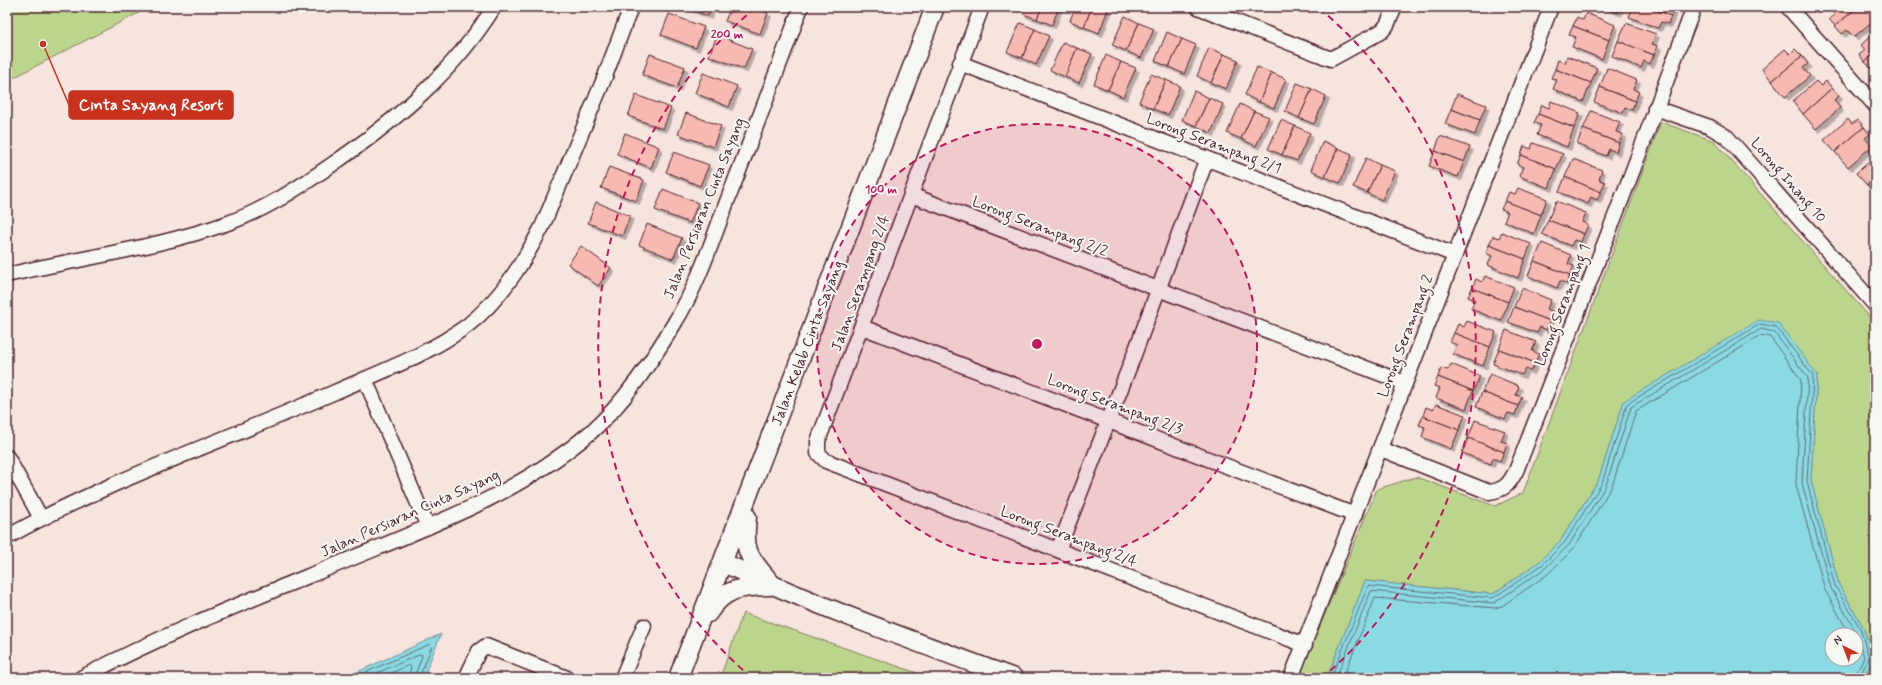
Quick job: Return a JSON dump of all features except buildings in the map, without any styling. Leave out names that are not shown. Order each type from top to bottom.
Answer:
[{"type":"main road","name":"Jalan Kelab Cinta Sayang","points":[[678,678],[724,562],[750,489],[935,7]]},
{"type":"main road","points":[[750,489],[744,541],[754,563],[773,586]]},
{"type":"main road","points":[[724,562],[773,586],[849,617],[1014,678]]},
{"type":"main road","points":[[698,628],[712,607],[731,590],[744,587],[773,586]]},
{"type":"street","points":[[7,275],[189,235],[228,223],[270,205],[352,151],[410,105],[468,45],[494,7]]},
{"type":"street","points":[[7,537],[41,518],[94,493],[365,379],[415,356],[467,325],[498,295],[513,275],[542,227],[562,185],[631,7]]},
{"type":"street","name":"Jalan Persiaran Cinta Sayang","points":[[81,678],[118,659],[220,614],[428,528],[503,493],[575,446],[592,431],[608,415],[628,390],[667,335],[687,300],[713,239],[801,7]]},
{"type":"street","name":"Jalan Serampang 2/4","points":[[821,458],[818,453],[818,441],[982,7]]},
{"type":"street","points":[[1198,7],[1331,59],[1382,31],[1387,25],[1394,7]]},
{"type":"street","name":"Lorong Serampang 2","points":[[1291,678],[1551,7]]},
{"type":"street","name":"Lorong Serampang 1","points":[[1381,449],[1489,492],[1504,489],[1511,480],[1633,170],[1694,7]]},
{"type":"street","points":[[1788,7],[1875,105]]},
{"type":"street","name":"Lorong Serampang 2/1","points":[[960,63],[1455,255]]},
{"type":"street","name":"Lorong Inang 10","points":[[1655,108],[1710,127],[1727,138],[1875,305]]},
{"type":"street","points":[[1058,550],[1207,158]]},
{"type":"street","name":"Lorong Serampang 2/2","points":[[911,195],[1405,383]]},
{"type":"street","name":"Lorong Serampang 2/3","points":[[862,327],[1355,515]]},
{"type":"street","points":[[365,379],[428,528]]},
{"type":"street","points":[[7,457],[41,518]]},
{"type":"street","name":"Lorong Serampang 2/4","points":[[821,458],[1305,645]]},
{"type":"street","points":[[622,678],[644,626]]},
{"type":"street","points":[[466,678],[479,651],[486,646],[567,678]]},
{"type":"green space","points":[[7,7],[150,7],[7,81]]},
{"type":"green space","points":[[1661,122],[1714,141],[1875,323],[1875,678],[1862,678],[1874,659],[1864,627],[1839,585],[1811,481],[1817,375],[1624,401],[1598,481],[1561,540],[1539,562],[1493,594],[1365,581],[1327,678],[1298,678],[1377,489],[1416,477],[1495,506],[1523,493]]},
{"type":"green space","points":[[743,613],[932,678],[720,678]]},
{"type":"water","points":[[1759,320],[1778,323],[1817,375],[1811,481],[1839,585],[1863,627],[1824,627],[1824,667],[1864,667],[1864,630],[1874,659],[1862,678],[1327,678],[1365,581],[1493,594],[1539,562],[1561,540],[1598,481],[1624,401]]},
{"type":"water","points":[[441,634],[423,678],[344,678],[353,674]]},
{"type":"place","name":"Cinta Sayang Resort","points":[[43,44]]}]
